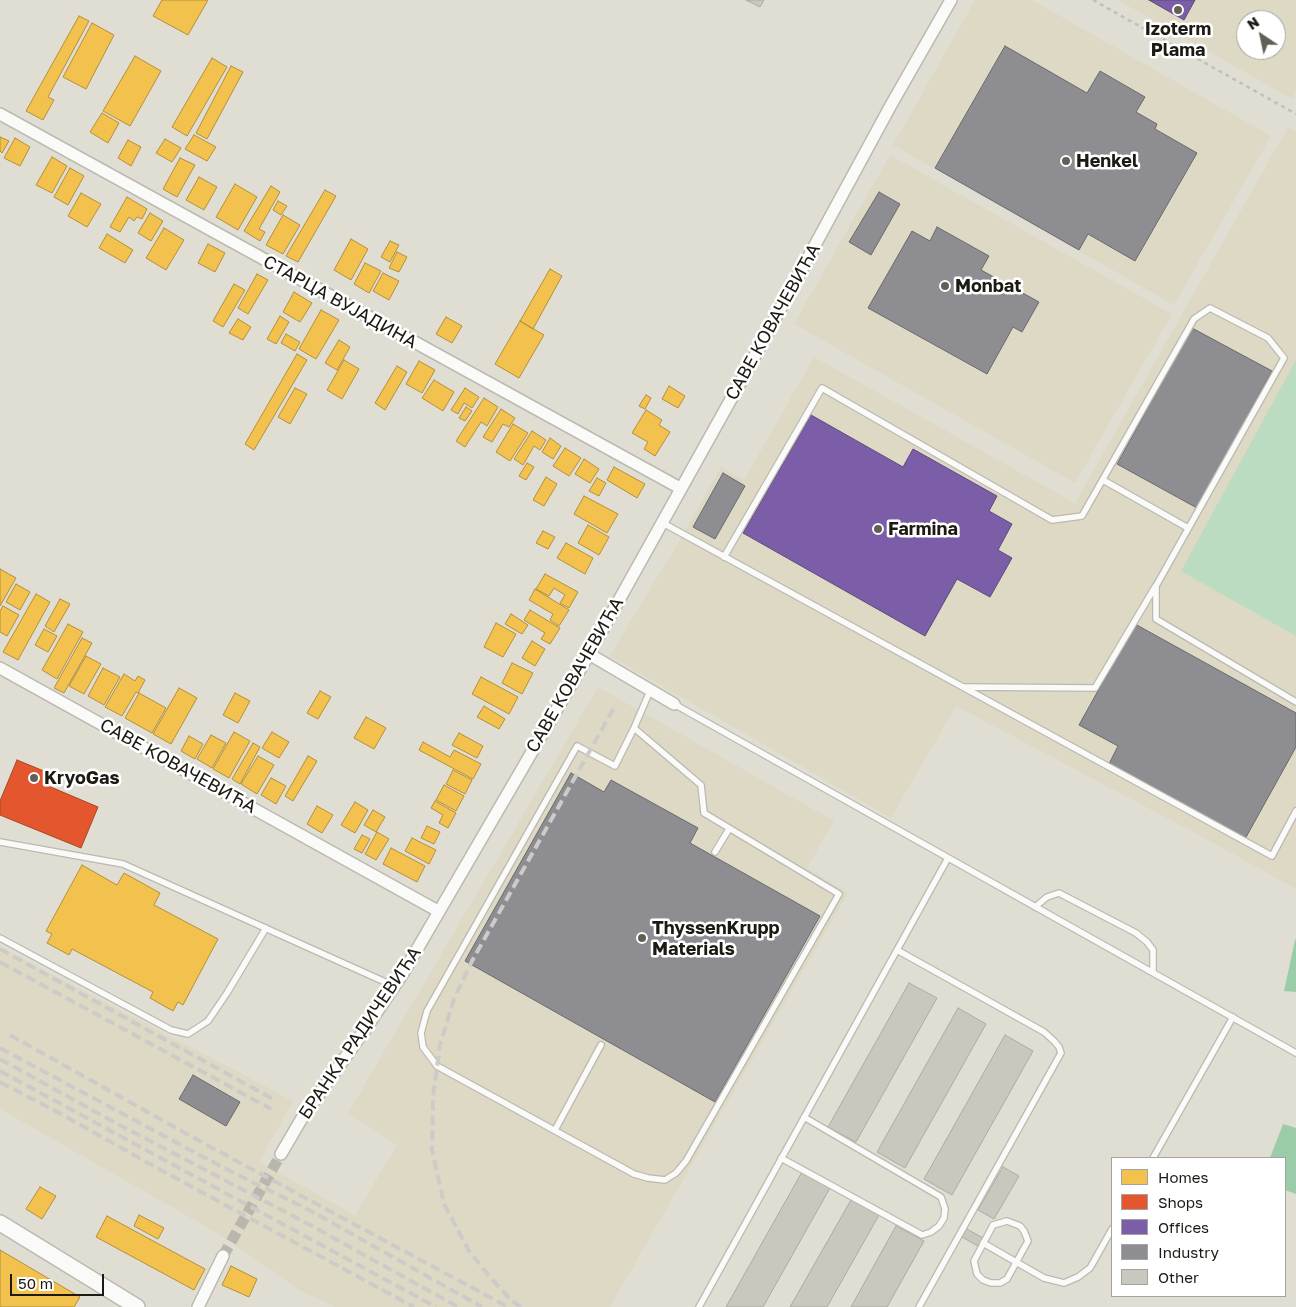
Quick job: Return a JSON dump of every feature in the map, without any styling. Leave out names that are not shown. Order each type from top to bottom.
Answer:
[{"type":"street","name":"САВЕ КОВАЧЕВИЋА","points":[[0,668],[438,911],[589,654],[745,374],[890,105],[951,0]]},
{"type":"street","name":"СТАРЦА ВУЈАДИНА","points":[[0,114],[680,488]]},
{"type":"street","points":[[589,654],[674,704]]},
{"type":"street","name":"БРАНКА РАДИЧЕВИЋА","points":[[281,1154],[302,1118],[394,986],[438,911]]},
{"type":"street","points":[[0,1223],[137,1307]]},
{"type":"street","points":[[198,1307],[223,1256]]},
{"type":"lane","points":[[724,557],[822,388],[1052,520],[1082,516],[1194,319],[1210,308],[1268,338],[1284,358],[1156,586],[1095,688],[962,687]]},
{"type":"lane","points":[[1103,480],[1188,528]]},
{"type":"lane","points":[[661,522],[1272,856],[1296,811]]},
{"type":"lane","points":[[1156,586],[1156,620],[1296,702]]},
{"type":"lane","points":[[634,728],[701,785],[704,813],[839,894],[691,1152],[676,1173],[665,1180],[634,1174],[437,1066],[423,1047],[421,1033],[426,1011],[577,746],[615,766],[650,691]]},
{"type":"lane","points":[[674,704],[1296,1053]]},
{"type":"lane","points":[[715,852],[729,829]]},
{"type":"lane","points":[[0,842],[123,864],[394,986]]},
{"type":"lane","points":[[699,1307],[948,858]]},
{"type":"lane","points":[[1035,906],[1047,896],[1059,893],[1136,933],[1148,942],[1153,950],[1153,972]]},
{"type":"lane","points":[[0,938],[172,1030],[188,1034],[208,1021],[266,928]]},
{"type":"lane","points":[[897,950],[1044,1032],[1059,1047],[1060,1053],[919,1307]]},
{"type":"lane","points":[[1154,1157],[1233,1017]]},
{"type":"lane","points":[[555,1130],[601,1045]]},
{"type":"lane","points":[[781,1158],[922,1235],[931,1232],[939,1226],[944,1218],[945,1209],[940,1197],[804,1117]]},
{"type":"lane","points":[[1012,1222],[1020,1226],[1024,1231],[1028,1241],[1017,1262],[1008,1279],[1000,1283],[991,1283],[983,1280],[977,1274],[974,1261],[993,1226],[998,1223],[1012,1222]]},
{"type":"lane","points":[[983,1243],[1044,1278],[1064,1283],[1078,1277],[1090,1268],[1111,1231]]},
{"type":"path","points":[[1093,0],[1296,114]]},
{"type":"shaded area","points":[[975,0],[1032,0],[1271,136],[1174,305],[893,145]]},
{"type":"shaded area","points":[[1118,0],[1296,0],[1296,92],[1292,99]]},
{"type":"shaded area","points":[[1288,127],[1296,131],[1296,889],[1197,834],[956,706],[891,818],[610,656],[721,467],[744,480],[814,357],[1075,503]]},
{"type":"shaded area","points":[[890,155],[1172,314],[1075,483],[794,324]]},
{"type":"shaded area","points":[[598,687],[834,821],[807,868],[848,893],[610,1307],[335,1307],[299,1290],[219,1234],[0,1109],[0,947],[293,1101],[259,1162],[355,1215],[397,1145],[348,1113]]},
{"type":"green space","points":[[1296,360],[1296,636],[1181,571]]},
{"type":"green space","points":[[1295,940],[1296,992],[1284,991]]},
{"type":"green space","points":[[1283,1124],[1296,1128],[1296,1194],[1286,1190],[1286,1157],[1270,1157]]},
{"type":"building: Homes","points":[[162,0],[208,0],[188,35],[153,16]]},
{"type":"building: Homes","points":[[79,16],[89,21],[48,97],[54,100],[43,120],[26,111]]},
{"type":"building: Homes","points":[[92,23],[114,35],[86,89],[63,77]]},
{"type":"building: Homes","points":[[135,56],[161,71],[130,126],[103,111]]},
{"type":"building: Homes","points":[[212,58],[227,67],[187,136],[172,127]]},
{"type":"building: Homes","points":[[231,66],[243,72],[207,139],[196,133]]},
{"type":"building: Homes","points":[[102,113],[119,123],[108,143],[90,132]]},
{"type":"building: Homes","points":[[194,135],[216,147],[207,161],[185,149]]},
{"type":"building: Homes","points":[[0,137],[9,141],[2,153],[0,151]]},
{"type":"building: Homes","points":[[15,138],[30,147],[20,166],[4,158]]},
{"type":"building: Homes","points":[[165,139],[181,148],[172,162],[156,153]]},
{"type":"building: Homes","points":[[128,140],[141,147],[131,166],[118,158]]},
{"type":"building: Homes","points":[[52,157],[67,166],[52,193],[36,185]]},
{"type":"building: Homes","points":[[180,158],[195,165],[177,197],[163,189]]},
{"type":"building: Homes","points":[[70,168],[84,176],[68,205],[54,197]]},
{"type":"building: Homes","points":[[199,177],[217,187],[204,210],[186,200]]},
{"type":"building: Homes","points":[[235,184],[257,197],[238,230],[216,217]]},
{"type":"building: Homes","points":[[271,186],[280,192],[259,229],[265,232],[260,241],[244,231]]},
{"type":"building: Homes","points":[[325,190],[336,196],[298,262],[286,256]]},
{"type":"building: Homes","points":[[81,193],[101,204],[87,227],[68,216]]},
{"type":"building: Homes","points":[[127,197],[147,209],[142,219],[137,217],[134,221],[129,217],[120,232],[110,227]]},
{"type":"building: Homes","points":[[278,201],[287,206],[281,215],[273,210]]},
{"type":"building: Homes","points":[[150,213],[163,221],[151,241],[138,233]]},
{"type":"building: Homes","points":[[283,215],[300,225],[283,254],[266,245]]},
{"type":"building: Homes","points":[[164,228],[184,240],[166,270],[146,258]]},
{"type":"building: Homes","points":[[107,234],[133,250],[125,263],[99,248]]},
{"type":"building: Homes","points":[[351,239],[368,249],[351,280],[334,270]]},
{"type":"building: Homes","points":[[390,241],[399,245],[390,262],[381,257]]},
{"type":"building: Homes","points":[[208,244],[225,253],[215,272],[198,263]]},
{"type":"building: Homes","points":[[397,252],[407,257],[399,272],[389,268]]},
{"type":"building: Homes","points":[[365,263],[381,271],[369,293],[354,284]]},
{"type":"building: Homes","points":[[550,269],[562,276],[533,329],[520,321]]},
{"type":"building: Homes","points":[[383,273],[399,281],[389,300],[373,291]]},
{"type":"building: Homes","points":[[257,274],[268,280],[248,314],[238,308]]},
{"type":"building: Homes","points":[[234,284],[245,290],[223,327],[213,321]]},
{"type":"building: Homes","points":[[294,292],[312,303],[300,322],[283,312]]},
{"type":"building: Homes","points":[[321,310],[339,320],[316,359],[299,349]]},
{"type":"building: Homes","points":[[280,316],[289,322],[276,344],[267,339]]},
{"type":"building: Homes","points":[[446,317],[462,326],[452,343],[436,334]]},
{"type":"building: Homes","points":[[238,319],[251,327],[243,340],[229,333]]},
{"type":"building: Homes","points":[[520,321],[544,335],[519,378],[495,364]]},
{"type":"building: Homes","points":[[286,334],[300,342],[295,351],[281,343]]},
{"type":"building: Homes","points":[[339,340],[350,347],[337,370],[325,363]]},
{"type":"building: Homes","points":[[297,354],[307,360],[254,450],[245,444]]},
{"type":"building: Homes","points":[[344,360],[359,369],[342,399],[327,390]]},
{"type":"building: Homes","points":[[419,361],[435,370],[422,393],[406,384]]},
{"type":"building: Homes","points":[[397,366],[407,372],[385,410],[375,403]]},
{"type":"building: Homes","points":[[434,380],[454,392],[443,411],[422,398]]},
{"type":"building: Homes","points":[[669,386],[685,396],[678,408],[662,399]]},
{"type":"building: Homes","points":[[295,388],[307,394],[290,424],[278,417]]},
{"type":"building: Homes","points":[[465,388],[479,397],[472,408],[464,403],[458,414],[451,410]]},
{"type":"building: Homes","points":[[646,395],[651,398],[645,409],[639,406]]},
{"type":"building: Homes","points":[[484,398],[498,407],[487,426],[481,422],[465,447],[456,441]]},
{"type":"building: Homes","points":[[466,407],[472,411],[465,421],[459,418]]},
{"type":"building: Homes","points":[[501,409],[515,418],[509,427],[503,424],[492,442],[483,437]]},
{"type":"building: Homes","points":[[646,410],[662,420],[659,425],[670,432],[655,456],[644,449],[648,442],[632,433]]},
{"type":"building: Homes","points":[[513,424],[528,433],[510,461],[496,452]]},
{"type":"building: Homes","points":[[532,431],[546,440],[540,450],[534,446],[523,465],[514,459]]},
{"type":"building: Homes","points":[[550,438],[561,446],[553,459],[542,452]]},
{"type":"building: Homes","points":[[565,448],[581,458],[569,476],[553,466]]},
{"type":"building: Homes","points":[[584,459],[599,469],[590,483],[575,474]]},
{"type":"building: Homes","points":[[527,463],[534,467],[526,480],[519,476]]},
{"type":"building: Homes","points":[[614,467],[645,484],[637,498],[607,480]]},
{"type":"building: Homes","points":[[546,477],[557,484],[544,506],[533,500]]},
{"type":"building: Homes","points":[[597,478],[606,483],[599,496],[589,491]]},
{"type":"building: Homes","points":[[584,496],[618,514],[607,533],[574,514]]},
{"type":"building: Homes","points":[[588,525],[609,537],[599,555],[578,543]]},
{"type":"building: Homes","points":[[543,531],[555,537],[548,549],[536,543]]},
{"type":"building: Homes","points":[[566,543],[593,558],[585,574],[557,558]]},
{"type":"building: Homes","points":[[0,569],[16,578],[0,606]]},
{"type":"building: Homes","points":[[545,574],[578,592],[569,608],[560,603],[565,595],[554,588],[549,596],[536,589]]},
{"type":"building: Homes","points":[[16,584],[30,592],[20,610],[6,602]]},
{"type":"building: Homes","points":[[535,589],[569,610],[559,626],[550,620],[553,614],[529,600]]},
{"type":"building: Homes","points":[[36,594],[50,602],[18,660],[3,652]]},
{"type":"building: Homes","points":[[60,599],[70,604],[54,632],[45,626]]},
{"type":"building: Homes","points":[[3,606],[19,615],[7,636],[0,632],[0,611]]},
{"type":"building: Homes","points":[[530,610],[560,628],[550,644],[541,639],[545,633],[524,620]]},
{"type":"building: Homes","points":[[511,614],[528,625],[522,634],[505,624]]},
{"type":"building: Homes","points":[[496,623],[516,634],[503,657],[484,647]]},
{"type":"building: Homes","points":[[68,624],[83,632],[57,679],[42,670]]},
{"type":"building: Homes","points":[[44,629],[57,636],[48,652],[35,645]]},
{"type":"building: Homes","points":[[82,638],[92,643],[64,693],[54,688]]},
{"type":"building: Homes","points":[[532,641],[545,649],[535,666],[522,658]]},
{"type":"building: Homes","points":[[86,656],[101,664],[84,694],[69,686]]},
{"type":"building: Homes","points":[[512,663],[533,673],[522,694],[502,683]]},
{"type":"building: Homes","points":[[103,668],[120,677],[104,705],[88,696]]},
{"type":"building: Homes","points":[[124,674],[135,681],[138,676],[145,680],[122,716],[105,707]]},
{"type":"building: Homes","points":[[481,677],[518,697],[509,714],[472,694]]},
{"type":"building: Homes","points":[[179,688],[197,698],[171,744],[153,734]]},
{"type":"building: Homes","points":[[320,691],[331,697],[318,719],[307,713]]},
{"type":"building: Homes","points":[[139,693],[166,708],[152,733],[125,718]]},
{"type":"building: Homes","points":[[235,693],[250,701],[238,723],[223,715]]},
{"type":"building: Homes","points":[[484,706],[505,719],[499,729],[477,717]]},
{"type":"building: Homes","points":[[366,717],[386,728],[374,749],[354,738]]},
{"type":"building: Homes","points":[[234,732],[250,741],[229,778],[213,769]]},
{"type":"building: Homes","points":[[272,732],[289,742],[279,758],[262,748]]},
{"type":"building: Homes","points":[[459,733],[483,746],[477,758],[452,745]]},
{"type":"building: Homes","points":[[211,735],[226,743],[212,768],[197,759]]},
{"type":"building: Homes","points":[[189,736],[203,744],[195,759],[181,751]]},
{"type":"building: Homes","points":[[423,742],[450,757],[454,750],[481,764],[473,779],[419,750]]},
{"type":"building: Homes","points":[[253,743],[260,747],[240,784],[232,779]]},
{"type":"building: Homes","points":[[258,756],[274,765],[257,794],[241,784]]},
{"type":"building: Homes","points":[[308,756],[317,761],[293,801],[285,796]]},
{"type":"building: Homes","points":[[453,770],[472,780],[465,794],[446,784]]},
{"type":"building: Homes","points":[[271,778],[286,786],[276,804],[261,795]]},
{"type":"building: Homes","points":[[444,785],[464,796],[456,811],[436,800]]},
{"type":"building: Homes","points":[[435,801],[456,813],[448,828],[439,823],[443,815],[431,808]]},
{"type":"building: Homes","points":[[355,802],[368,810],[355,833],[341,825]]},
{"type":"building: Homes","points":[[317,806],[333,815],[322,833],[307,824]]},
{"type":"building: Homes","points":[[373,810],[385,817],[376,832],[364,825]]},
{"type":"building: Homes","points":[[427,826],[440,832],[434,844],[421,838]]},
{"type":"building: Homes","points":[[377,832],[389,839],[376,860],[365,854]]},
{"type":"building: Homes","points":[[362,835],[370,839],[362,853],[354,849]]},
{"type":"building: Homes","points":[[412,838],[436,850],[429,864],[405,851]]},
{"type":"building: Homes","points":[[391,848],[425,866],[417,882],[383,864]]},
{"type":"building: Homes","points":[[82,865],[117,885],[124,873],[160,893],[154,905],[218,939],[183,1005],[178,1002],[173,1011],[150,998],[153,992],[72,949],[69,955],[47,943],[52,934],[46,931]]},
{"type":"building: Homes","points":[[40,1187],[56,1196],[42,1219],[26,1209]]},
{"type":"building: Homes","points":[[139,1215],[164,1228],[158,1239],[134,1226]]},
{"type":"building: Homes","points":[[107,1216],[205,1269],[194,1290],[96,1237]]},
{"type":"building: Homes","points":[[0,1250],[80,1297],[74,1307],[0,1307]]},
{"type":"building: Homes","points":[[231,1266],[257,1279],[249,1297],[222,1285]]},
{"type":"building: Shops","points":[[17,760],[51,774],[46,785],[98,807],[81,848],[0,815],[0,801]]},
{"type":"building: Offices","name":"Izoterm Plama","points":[[1149,0],[1195,0],[1184,20]]},
{"type":"building: Offices","name":"Farmina","points":[[811,415],[903,467],[913,449],[997,496],[989,511],[1012,524],[998,550],[1012,558],[990,597],[957,579],[925,636],[743,533]]},
{"type":"building: Industry","name":"Henkel","points":[[1005,46],[1087,93],[1100,71],[1145,97],[1136,112],[1157,124],[1155,129],[1197,153],[1135,261],[1088,234],[1079,250],[935,168]]},
{"type":"building: Industry","points":[[879,192],[900,204],[871,255],[849,242]]},
{"type":"building: Industry","name":"Monbat","points":[[937,227],[989,256],[981,270],[1039,302],[1022,332],[1013,327],[987,374],[868,308],[912,231],[930,241]]},
{"type":"building: Industry","points":[[1192,328],[1272,371],[1197,508],[1117,464]]},
{"type":"building: Industry","points":[[723,473],[745,486],[715,539],[693,527]]},
{"type":"building: Industry","points":[[1135,624],[1296,713],[1296,747],[1245,839],[1109,764],[1118,746],[1079,725]]},
{"type":"building: Industry","name":"ThyssenKrupp Materials","points":[[571,773],[604,792],[611,780],[698,828],[690,843],[820,916],[715,1102],[465,961]]},
{"type":"building: Industry","points":[[193,1075],[240,1102],[226,1126],[179,1099]]},
{"type":"building: Other","points":[[746,0],[764,0],[760,7]]},
{"type":"building: Other","points":[[909,983],[937,998],[856,1142],[828,1127]]},
{"type":"building: Other","points":[[958,1008],[986,1024],[905,1168],[877,1152]]},
{"type":"building: Other","points":[[1005,1035],[1033,1051],[952,1195],[924,1179]]},
{"type":"building: Other","points":[[1003,1167],[1019,1176],[994,1219],[978,1210]]},
{"type":"building: Other","points":[[802,1172],[830,1188],[763,1307],[726,1307]]},
{"type":"building: Other","points":[[851,1200],[879,1215],[827,1307],[790,1307]]},
{"type":"building: Other","points":[[896,1226],[924,1241],[887,1307],[851,1307]]},
{"type":"building: Other","points":[[965,1228],[983,1238],[978,1246],[960,1236]]},
{"type":"tunnel","points":[[223,1256],[281,1154]]},
{"type":"railway","points":[[521,1307],[512,1301],[469,1251],[444,1204],[432,1150],[433,1097],[440,1045],[454,999],[472,961],[615,706]]},
{"type":"railway","points":[[0,949],[275,1100]]},
{"type":"railway","points":[[0,962],[271,1109]]},
{"type":"railway","points":[[10,1035],[194,1138],[508,1307]]},
{"type":"railway","points":[[0,1048],[224,1168],[311,1211],[482,1307]]},
{"type":"railway","points":[[0,1059],[112,1121],[312,1226],[458,1307]]},
{"type":"railway","points":[[0,1071],[436,1307]]},
{"type":"railway","points":[[0,1082],[414,1307]]},
{"type":"place","name":"Izoterm Plama","points":[[1178,10]]},
{"type":"place","name":"Henkel","points":[[1066,161]]},
{"type":"place","name":"Monbat","points":[[945,286]]},
{"type":"place","name":"Farmina","points":[[878,529]]},
{"type":"place","name":"KryoGas","points":[[34,778]]},
{"type":"place","name":"ThyssenKrupp Materials","points":[[642,938]]}]
